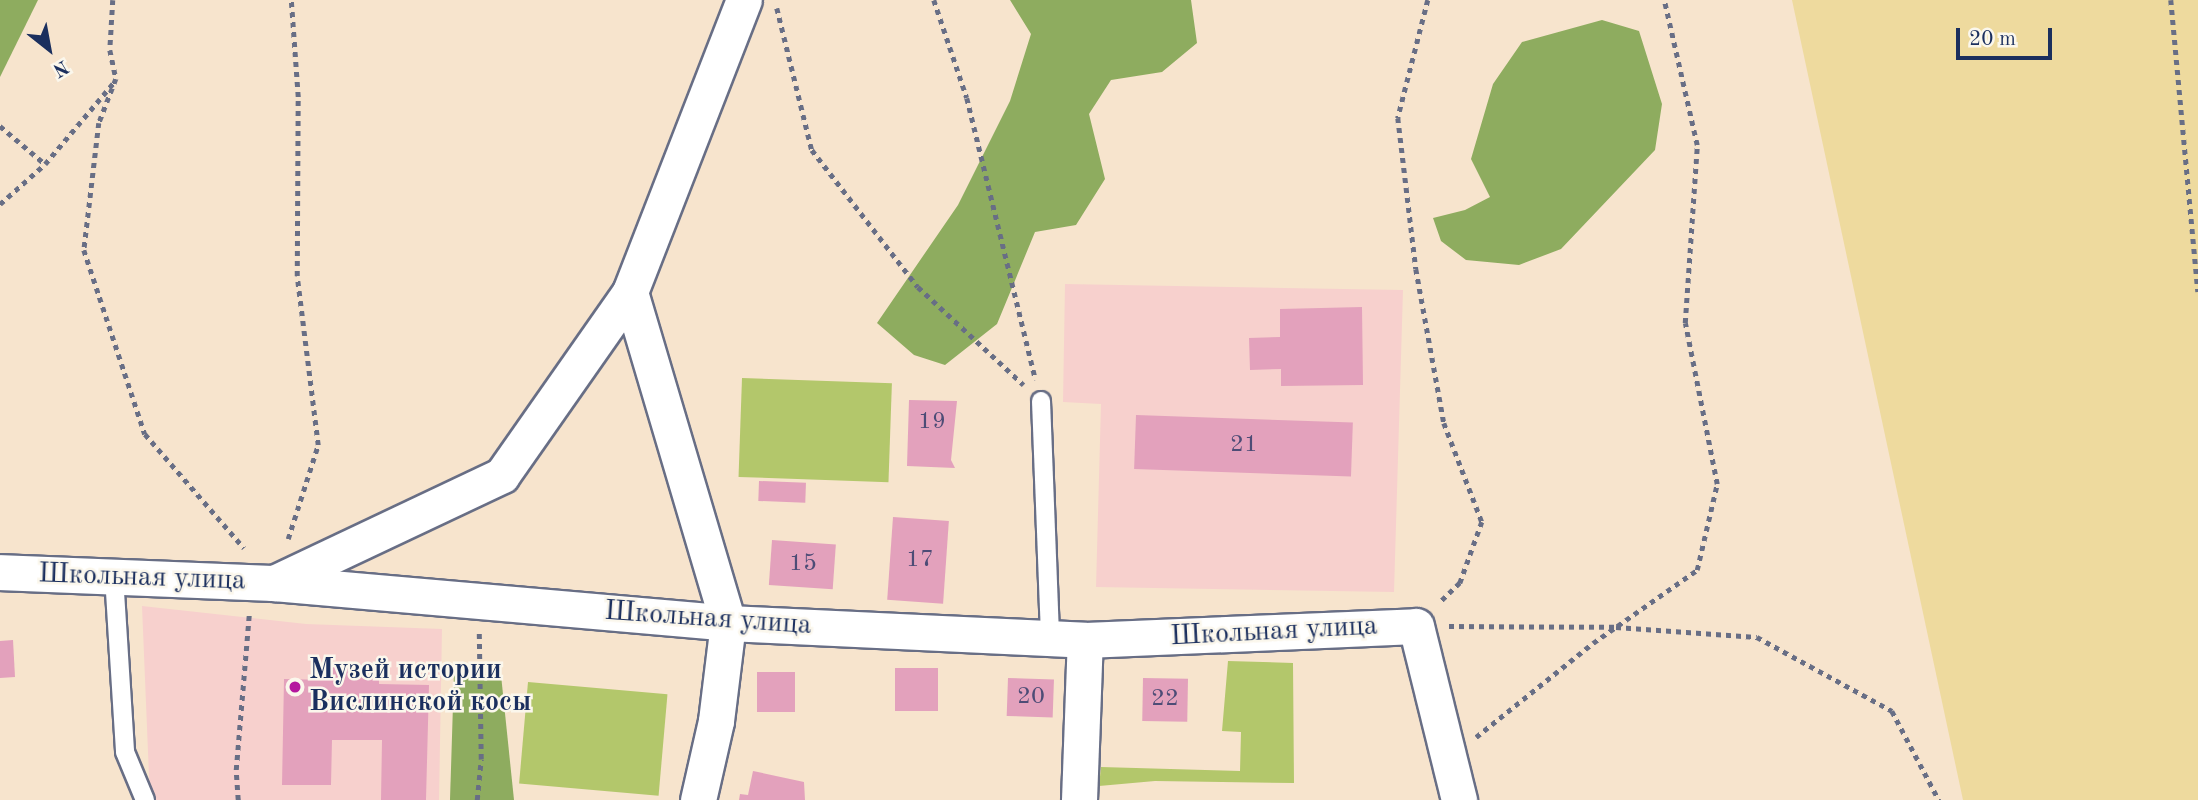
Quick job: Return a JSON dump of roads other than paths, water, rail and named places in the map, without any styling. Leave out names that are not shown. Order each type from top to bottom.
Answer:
[{"type":"street","points":[[263,583],[502,475],[630,292],[744,0]]},
{"type":"street","points":[[630,292],[728,623],[716,721],[698,800]]},
{"type":"street","name":"Школьная улица","points":[[0,572],[263,583],[728,623],[1050,639],[1085,640],[1416,625],[1451,758],[1459,800]]},
{"type":"street","points":[[1079,800],[1085,640]]},
{"type":"lane","points":[[1041,401],[1050,639]]},
{"type":"lane","points":[[114,576],[125,752],[145,800]]},
{"type":"place","name":"Музей истории Вислинской косы","points":[[295,687]]}]
